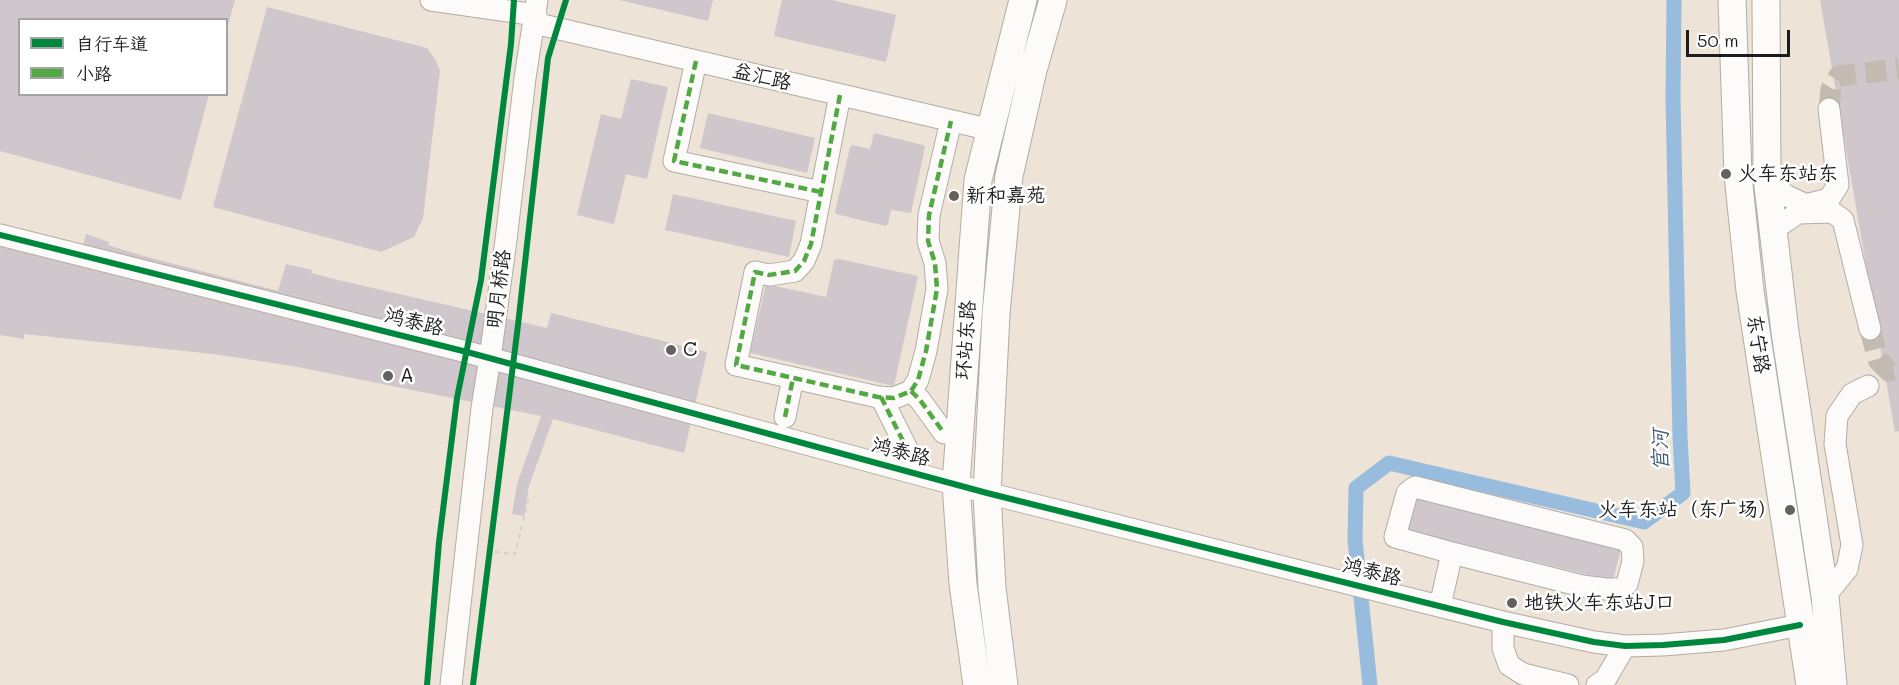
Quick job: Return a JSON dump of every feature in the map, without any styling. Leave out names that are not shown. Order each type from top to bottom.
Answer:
[{"type":"main road","name":"环站东路","points":[[976,685],[963,584],[956,484],[978,180],[1023,0]]},
{"type":"main road","name":"环站东路","points":[[1004,685],[992,588],[987,493],[996,314],[1009,176],[1033,70],[1053,0]]},
{"type":"main road","name":"东宁路","points":[[1732,0],[1738,175],[1750,291],[1810,685]]},
{"type":"main road","name":"东宁路","points":[[1766,0],[1767,178],[1785,332],[1825,596],[1833,685]]},
{"type":"street","name":"益汇路","points":[[431,0],[536,13],[696,61],[991,130]]},
{"type":"street","name":"明月桥路","points":[[451,685],[482,408],[525,78],[536,13]]},
{"type":"street","points":[[696,61],[674,161],[821,192]]},
{"type":"street","points":[[840,95],[811,244],[804,261],[795,272],[769,275],[755,272],[736,365],[881,397],[894,398],[911,391],[921,370],[937,289],[935,262],[928,241],[929,215],[951,121]]},
{"type":"street","points":[[1767,178],[1785,195],[1806,205],[1830,199],[1838,185],[1829,109]]},
{"type":"street","points":[[1774,229],[1798,213],[1832,212],[1843,220],[1870,329]]},
{"type":"street","name":"鸿泰路","points":[[0,235],[490,358],[987,493],[1503,622],[1594,642],[1624,646],[1724,640],[1800,625]]},
{"type":"street","points":[[785,417],[793,378]]},
{"type":"street","points":[[1825,596],[1847,570],[1852,545],[1835,444],[1837,416],[1852,394],[1868,387]]},
{"type":"street","points":[[911,391],[944,433]]},
{"type":"street","points":[[881,397],[908,449]]},
{"type":"street","points":[[1415,487],[1625,540],[1632,547],[1633,561],[1627,584],[1621,589],[1606,589],[1582,586],[1452,553],[1395,537],[1407,493],[1415,487]]},
{"type":"street","points":[[1440,606],[1452,553]]},
{"type":"street","points":[[1503,622],[1503,648],[1509,665],[1523,674],[1568,685]]},
{"type":"street","points":[[1597,685],[1605,680],[1624,646]]},
{"type":"path","points":[[394,298],[417,303]]},
{"type":"path","points":[[661,346],[686,353]]},
{"type":"path","points":[[488,558],[492,550],[515,554],[529,497]]},
{"type":"building","points":[[0,0],[235,0],[228,25],[228,18],[18,18],[18,96],[208,96],[181,200],[0,151]]},
{"type":"building","points":[[619,0],[713,0],[708,21]]},
{"type":"building","points":[[782,0],[832,0],[896,15],[886,62],[774,36]]},
{"type":"building","points":[[1820,0],[1899,0],[1899,431],[1895,432]]},
{"type":"building","points":[[267,7],[427,48],[436,61],[440,71],[423,218],[414,237],[381,252],[213,207]]},
{"type":"building","points":[[631,79],[668,87],[647,179],[626,174],[614,224],[577,215],[601,114],[621,119]]},
{"type":"building","points":[[708,113],[815,138],[807,173],[700,148]]},
{"type":"building","points":[[874,133],[925,147],[911,213],[891,210],[886,226],[835,212],[850,147],[852,145],[870,149]]},
{"type":"building","points":[[673,194],[796,221],[789,257],[665,230]]},
{"type":"building","points":[[0,234],[81,254],[86,234],[109,242],[108,245],[140,255],[278,291],[286,264],[312,270],[311,273],[338,280],[547,328],[551,313],[707,352],[684,453],[553,419],[529,486],[524,516],[512,514],[517,484],[541,416],[293,366],[213,354],[24,334],[24,339],[0,335]]},
{"type":"building","points":[[839,259],[918,276],[894,386],[750,353],[766,284],[826,297],[834,260]]},
{"type":"building","points":[[1410,496],[1621,548],[1613,581],[1402,529]]},
{"type":"waterway","name":"官河","points":[[1370,685],[1355,540],[1356,488],[1389,463],[1644,522],[1683,493],[1673,98],[1674,0]]},
{"type":"tunnel","points":[[1829,109],[1831,89],[1839,76],[1899,69]]},
{"type":"tunnel","points":[[1870,329],[1878,360],[1889,371],[1899,369]]},
{"type":"marked path","points":[[696,61],[674,161],[821,192]]},
{"type":"marked path","points":[[840,95],[811,244],[804,261],[795,271],[769,275],[755,272],[736,365],[878,397],[894,398],[911,391],[918,380],[926,351],[937,289],[935,263],[928,241],[929,215],[951,121]]},
{"type":"marked path","points":[[785,417],[793,378]]},
{"type":"marked path","points":[[911,391],[944,433]]},
{"type":"marked path","points":[[881,397],[907,449]]},
{"type":"cycle path","points":[[427,685],[439,542],[457,398],[481,280],[511,44],[514,0]]},
{"type":"cycle path","points":[[473,685],[518,325],[548,58],[566,0]]},
{"type":"cycle path","points":[[0,235],[467,352],[987,493],[1503,622],[1594,642],[1625,646],[1724,640],[1800,625]]},
{"type":"place","name":"火车东站东","points":[[1726,174]]},
{"type":"place","name":"新和嘉苑","points":[[954,196]]},
{"type":"place","name":"C","points":[[671,350]]},
{"type":"place","name":"A","points":[[388,376]]},
{"type":"place","name":"火车东站（东广场）","points":[[1790,510]]},
{"type":"place","name":"地铁火车东站J口","points":[[1512,603]]}]
